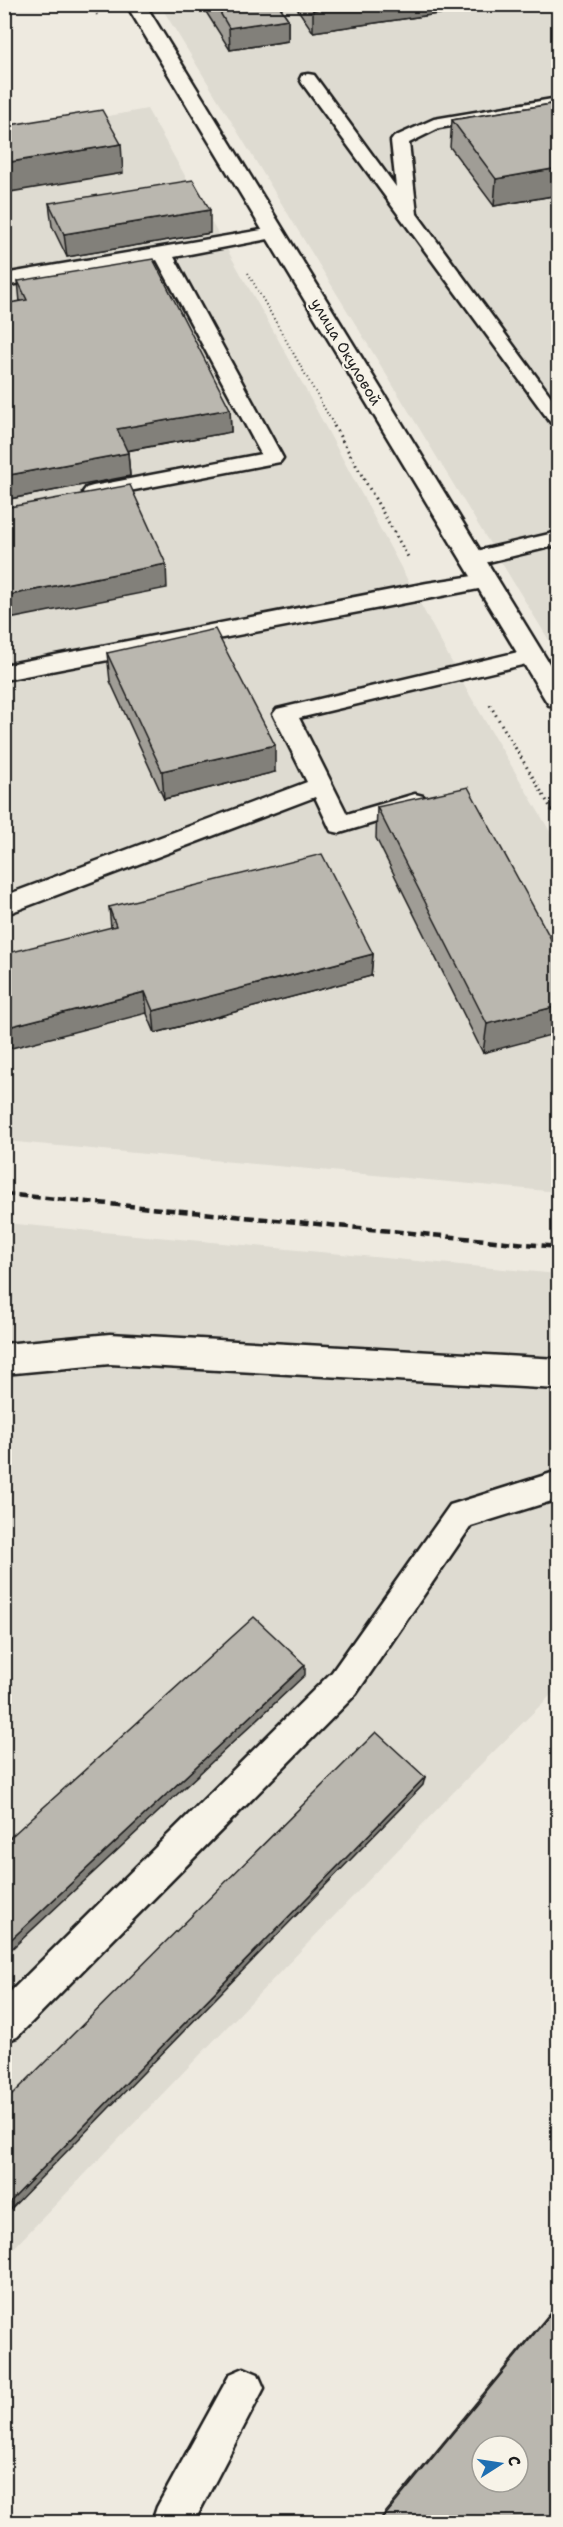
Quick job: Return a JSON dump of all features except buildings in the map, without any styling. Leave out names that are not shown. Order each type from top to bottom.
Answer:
[{"type":"street","name":"улица Окуловой","points":[[135,4],[558,699]]},
{"type":"street","points":[[4,1359],[110,1348],[558,1374]]},
{"type":"lane","points":[[308,79],[558,419]]},
{"type":"lane","points":[[409,216],[400,141],[434,124],[558,103]]},
{"type":"lane","points":[[4,280],[273,233]]},
{"type":"lane","points":[[75,496],[273,458],[163,254]]},
{"type":"lane","points":[[472,559],[558,539]]},
{"type":"lane","points":[[4,673],[427,590],[486,581]]},
{"type":"lane","points":[[442,794],[340,825],[285,714],[531,656]]},
{"type":"lane","points":[[4,906],[321,786]]},
{"type":"lane","points":[[4,2024],[344,1683],[461,1515],[558,1485]]},
{"type":"lane","points":[[172,2523],[244,2388]]},
{"type":"path","points":[[90,4],[103,24]]},
{"type":"path","points":[[230,241],[427,590]]},
{"type":"path","points":[[469,670],[558,820]]},
{"type":"shaded area","points":[[160,5],[558,5],[558,655]]},
{"type":"shaded area","points":[[147,109],[287,355],[465,687],[558,845],[558,1192],[5,1141],[5,135]]},
{"type":"shaded area","points":[[5,1223],[558,1274],[558,1688],[474,1771],[5,2257]]},
{"type":"railway","points":[[4,1194],[558,1247]]}]
